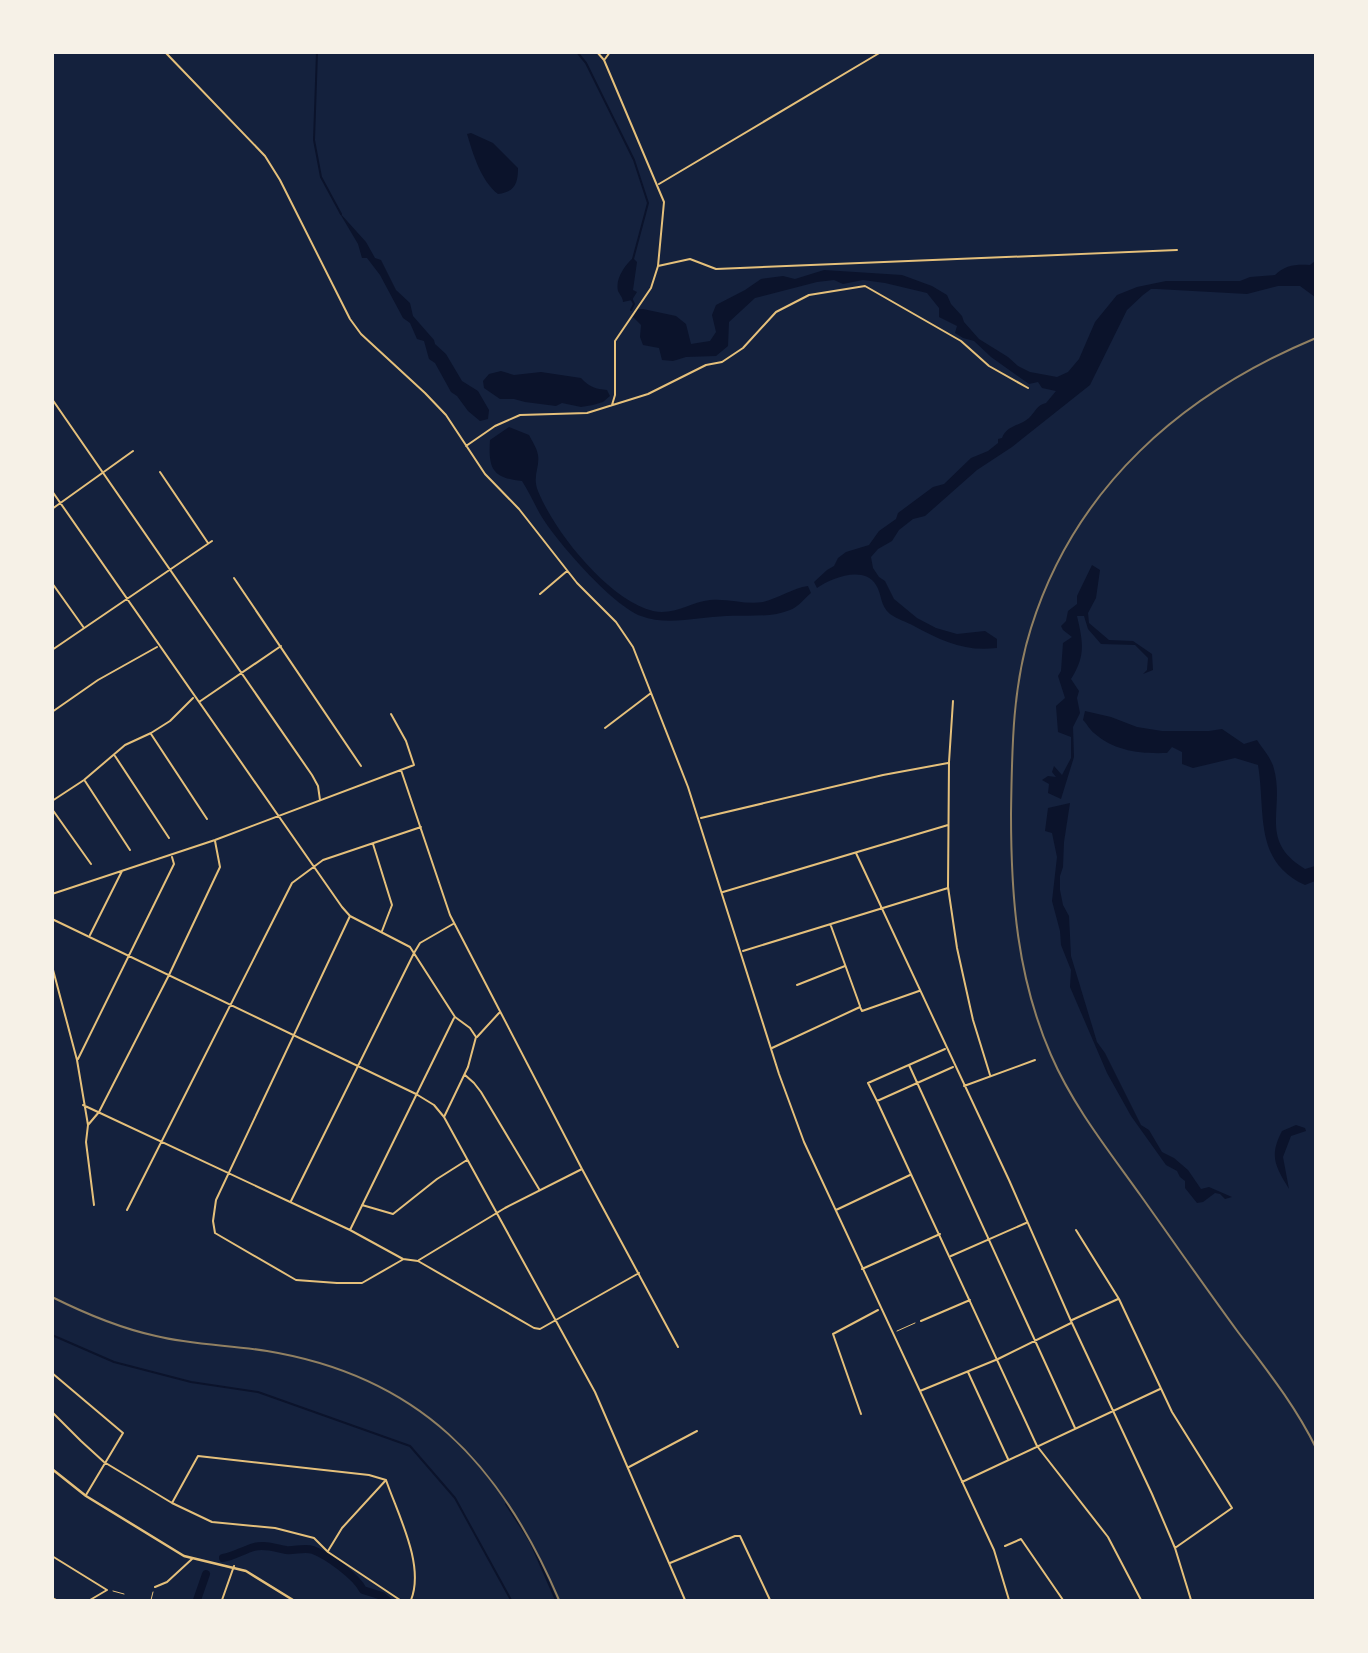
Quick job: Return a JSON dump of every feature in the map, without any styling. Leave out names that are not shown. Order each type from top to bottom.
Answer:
[{"type":"street","points":[[165,52],[265,156],[302,221],[350,319],[361,334],[446,415],[485,474],[519,509],[568,571],[616,622],[634,647],[699,818],[771,1048],[804,1142],[994,1550],[1009,1601]]},
{"type":"street","points":[[597,52],[604,60],[664,202],[658,266],[651,288],[615,341],[615,395],[611,406]]},
{"type":"street","points":[[604,60],[610,52]]},
{"type":"street","points":[[658,184],[881,52]]},
{"type":"street","points":[[658,266],[691,259],[716,269],[1177,250]]},
{"type":"street","points":[[465,447],[495,426],[520,415],[587,413],[648,394],[706,365],[722,362],[743,348],[775,312],[809,295],[864,286],[961,341],[989,366],[1028,388]]},
{"type":"street","points":[[52,399],[312,775],[318,786],[320,800]]},
{"type":"street","points":[[52,509],[133,451]]},
{"type":"street","points":[[160,472],[208,543]]},
{"type":"street","points":[[52,491],[158,646],[350,916],[410,947],[454,1017],[470,1028],[476,1037]]},
{"type":"street","points":[[52,650],[212,541]]},
{"type":"street","points":[[540,594],[568,571]]},
{"type":"street","points":[[234,578],[361,766]]},
{"type":"street","points":[[52,583],[85,629]]},
{"type":"street","points":[[198,702],[281,645]]},
{"type":"street","points":[[52,712],[98,680],[158,646]]},
{"type":"street","points":[[605,728],[652,692]]},
{"type":"street","points":[[52,800],[84,780],[133,739],[151,733],[170,721],[194,697]]},
{"type":"street","points":[[953,701],[949,762],[948,887],[972,1020],[990,1075]]},
{"type":"street","points":[[52,894],[215,840],[414,765],[406,741],[391,714]]},
{"type":"street","points":[[151,733],[207,819]]},
{"type":"street","points":[[114,755],[169,838]]},
{"type":"street","points":[[699,818],[949,762]]},
{"type":"street","points":[[401,770],[454,924],[678,1347]]},
{"type":"street","points":[[84,780],[130,850]]},
{"type":"street","points":[[52,809],[91,864]]},
{"type":"street","points":[[723,892],[949,825]]},
{"type":"street","points":[[127,1210],[292,883],[323,860],[421,827]]},
{"type":"street","points":[[88,1125],[99,1112],[220,867],[215,840]]},
{"type":"street","points":[[373,843],[392,905],[382,931]]},
{"type":"street","points":[[856,853],[1009,1180],[1175,1548],[1191,1601]]},
{"type":"street","points":[[77,1060],[174,864],[171,855]]},
{"type":"street","points":[[90,936],[122,871]]},
{"type":"street","points":[[742,951],[948,887]]},
{"type":"street","points":[[350,916],[216,1200],[213,1221],[215,1233],[296,1280],[362,1283],[403,1259]]},
{"type":"street","points":[[53,920],[293,1034],[434,1105],[444,1117],[498,1212],[595,1392],[685,1601]]},
{"type":"street","points":[[290,1202],[414,953],[420,943],[454,924]]},
{"type":"street","points":[[831,925],[862,1011],[919,991]]},
{"type":"street","points":[[797,985],[845,966]]},
{"type":"street","points":[[52,967],[77,1060],[88,1125],[86,1142],[94,1205]]},
{"type":"street","points":[[771,1048],[860,1007]]},
{"type":"street","points":[[444,1117],[465,1075],[476,1037],[500,1012]]},
{"type":"street","points":[[350,1230],[454,1017]]},
{"type":"street","points":[[946,1049],[868,1083],[1037,1446],[1108,1537],[1140,1601]]},
{"type":"street","points":[[963,1086],[1035,1060]]},
{"type":"street","points":[[909,1065],[1075,1428]]},
{"type":"street","points":[[877,1101],[954,1066]]},
{"type":"street","points":[[465,1075],[481,1092],[540,1190]]},
{"type":"street","points":[[83,1105],[350,1230],[403,1259],[418,1261],[534,1328],[540,1329],[639,1273]]},
{"type":"street","points":[[362,1205],[393,1214],[437,1179],[467,1160]]},
{"type":"street","points":[[418,1261],[498,1212],[582,1169]]},
{"type":"street","points":[[835,1210],[911,1174]]},
{"type":"street","points":[[950,1257],[1027,1223]]},
{"type":"street","points":[[1076,1230],[1119,1299],[1172,1412],[1232,1508],[1175,1548]]},
{"type":"street","points":[[861,1269],[940,1234]]},
{"type":"street","points":[[919,1392],[998,1359],[1119,1299]]},
{"type":"street","points":[[921,1321],[970,1300]]},
{"type":"street","points":[[861,1414],[833,1335],[880,1309]]},
{"type":"street","points":[[967,1371],[1008,1460]]},
{"type":"street","points":[[52,1373],[123,1433],[86,1496]]},
{"type":"street","points":[[961,1483],[1160,1389]]},
{"type":"street","points":[[52,1412],[104,1462],[172,1503],[212,1522],[275,1528],[314,1538],[328,1552],[400,1601]]},
{"type":"street","points":[[628,1467],[697,1431]]},
{"type":"street","points":[[172,1503],[198,1457],[369,1475],[386,1480]]},
{"type":"street","points":[[52,1469],[86,1496],[192,1559],[234,1566],[264,1580],[293,1601]]},
{"type":"street","points":[[328,1552],[342,1528],[386,1480]]},
{"type":"street","points":[[386,1480],[415,1562],[416,1587],[411,1601]]},
{"type":"street","points":[[669,1563],[740,1536],[770,1601]]},
{"type":"street","points":[[1005,1546],[1021,1539],[1063,1601]]},
{"type":"street","points":[[52,1556],[107,1590],[90,1601]]},
{"type":"street","points":[[155,1587],[167,1582],[192,1559]]},
{"type":"street","points":[[222,1601],[234,1566]]},
{"type":"street","points":[[52,1598],[56,1601]]},
{"type":"path","points":[[892,1334],[921,1321]]},
{"type":"path","points":[[151,1601],[155,1587]]},
{"type":"path","points":[[107,1590],[124,1594]]},
{"type":"water","points":[[471,133],[493,143],[518,168],[512,189],[498,194],[492,189],[478,167],[467,134]]},
{"type":"water","points":[[339,212],[366,242],[375,258],[381,260],[396,290],[410,303],[413,316],[446,354],[462,381],[478,391],[489,410],[488,419],[480,421],[451,392],[435,363],[429,359],[424,341],[417,339],[380,275],[367,258],[362,258],[358,244]]},
{"type":"water","points":[[633,258],[637,262],[633,290],[637,292],[632,300],[623,302],[618,291],[619,277]]},
{"type":"water","points":[[1315,261],[1315,297],[1300,286],[1278,286],[1247,294],[1151,289],[1127,310],[1090,385],[1012,447],[977,470],[925,516],[913,519],[899,530],[892,541],[878,549],[871,557],[873,568],[885,581],[894,599],[917,618],[936,628],[957,634],[985,631],[997,639],[997,648],[985,649],[954,644],[890,614],[884,607],[876,585],[864,576],[839,577],[817,588],[814,582],[846,552],[869,545],[879,531],[896,519],[898,513],[933,487],[944,484],[971,458],[988,451],[1007,431],[1029,418],[1056,391],[1042,388],[1038,382],[1029,384],[991,357],[974,341],[955,333],[957,326],[939,317],[939,308],[927,293],[885,283],[863,280],[843,284],[834,280],[755,298],[729,322],[728,346],[716,356],[662,360],[659,348],[643,345],[640,337],[641,325],[633,317],[638,309],[676,316],[686,324],[691,344],[710,341],[716,332],[712,315],[716,305],[761,279],[783,276],[795,279],[824,270],[902,275],[932,286],[947,295],[964,322],[979,339],[1018,366],[1030,372],[1057,377],[1068,372],[1079,359],[1095,322],[1117,295],[1137,287],[1166,281],[1240,281],[1250,277],[1275,275],[1287,267],[1310,265]]},
{"type":"water","points":[[501,371],[514,375],[541,372],[581,378],[593,387],[607,390],[610,396],[603,402],[581,407],[562,403],[556,406],[500,399],[484,388],[483,381],[489,374]]},
{"type":"water","points":[[509,427],[529,435],[538,455],[538,491],[570,545],[602,579],[636,604],[653,611],[668,612],[710,600],[763,602],[808,586],[811,593],[793,609],[767,615],[661,620],[641,616],[629,610],[601,586],[558,540],[522,481],[504,477],[494,470],[490,458],[490,440]]},
{"type":"water","points":[[1092,565],[1100,570],[1096,598],[1088,613],[1089,623],[1109,640],[1133,641],[1152,654],[1153,670],[1143,674],[1147,670],[1148,658],[1135,645],[1101,644],[1088,629],[1084,616],[1077,616],[1082,648],[1079,663],[1071,679],[1079,691],[1077,698],[1080,713],[1073,727],[1074,757],[1061,799],[1048,793],[1049,784],[1042,780],[1048,776],[1056,777],[1052,772],[1054,766],[1062,775],[1071,758],[1071,737],[1058,732],[1056,706],[1065,698],[1058,676],[1061,671],[1063,643],[1072,637],[1061,626],[1066,621],[1068,611],[1077,604],[1077,596]]},
{"type":"water","points":[[1085,711],[1137,727],[1162,731],[1222,729],[1244,744],[1257,740],[1274,769],[1277,784],[1277,836],[1291,858],[1305,869],[1315,866],[1315,881],[1305,885],[1288,875],[1269,849],[1258,765],[1235,758],[1193,768],[1182,764],[1182,752],[1172,747],[1167,753],[1137,752],[1119,748],[1091,730],[1083,720]]},
{"type":"water","points":[[1070,803],[1060,890],[1069,916],[1071,956],[1097,1042],[1141,1125],[1149,1130],[1162,1152],[1188,1170],[1201,1189],[1209,1187],[1232,1197],[1225,1199],[1215,1193],[1197,1203],[1185,1188],[1185,1181],[1177,1171],[1166,1165],[1131,1116],[1107,1073],[1070,987],[1071,970],[1061,945],[1052,901],[1057,857],[1052,833],[1045,831],[1048,808]]},
{"type":"water","points":[[1296,1125],[1306,1131],[1291,1136],[1283,1157],[1289,1189],[1277,1167],[1275,1154],[1282,1131]]},
{"type":"waterway","points":[[317,52],[314,140],[321,177],[341,214]]},
{"type":"waterway","points":[[577,52],[586,63],[634,160],[648,203],[633,259]]},
{"type":"waterway","points":[[631,298],[634,304],[631,310]]},
{"type":"waterway","points":[[52,1335],[114,1362],[191,1382],[258,1392],[410,1446],[455,1498],[511,1600]]},
{"type":"waterway","points":[[506,1504],[530,1541],[556,1600]]},
{"type":"waterway","points":[[223,1558],[258,1546],[286,1550],[310,1549],[341,1567],[363,1590],[387,1600]]},
{"type":"waterway","points":[[197,1600],[206,1574]]},
{"type":"railway","points":[[1316,338],[1221,387],[1179,417],[1140,451],[1105,489],[1075,531],[1050,577],[1025,651],[1014,720],[1011,814],[1012,876],[1023,967],[1040,1026],[1060,1074],[1104,1145],[1280,1388],[1316,1448]]},
{"type":"railway","points":[[52,1297],[103,1320],[142,1333],[267,1351],[321,1363],[369,1381],[411,1405],[448,1434],[481,1468],[510,1507],[536,1551],[559,1600]]}]
